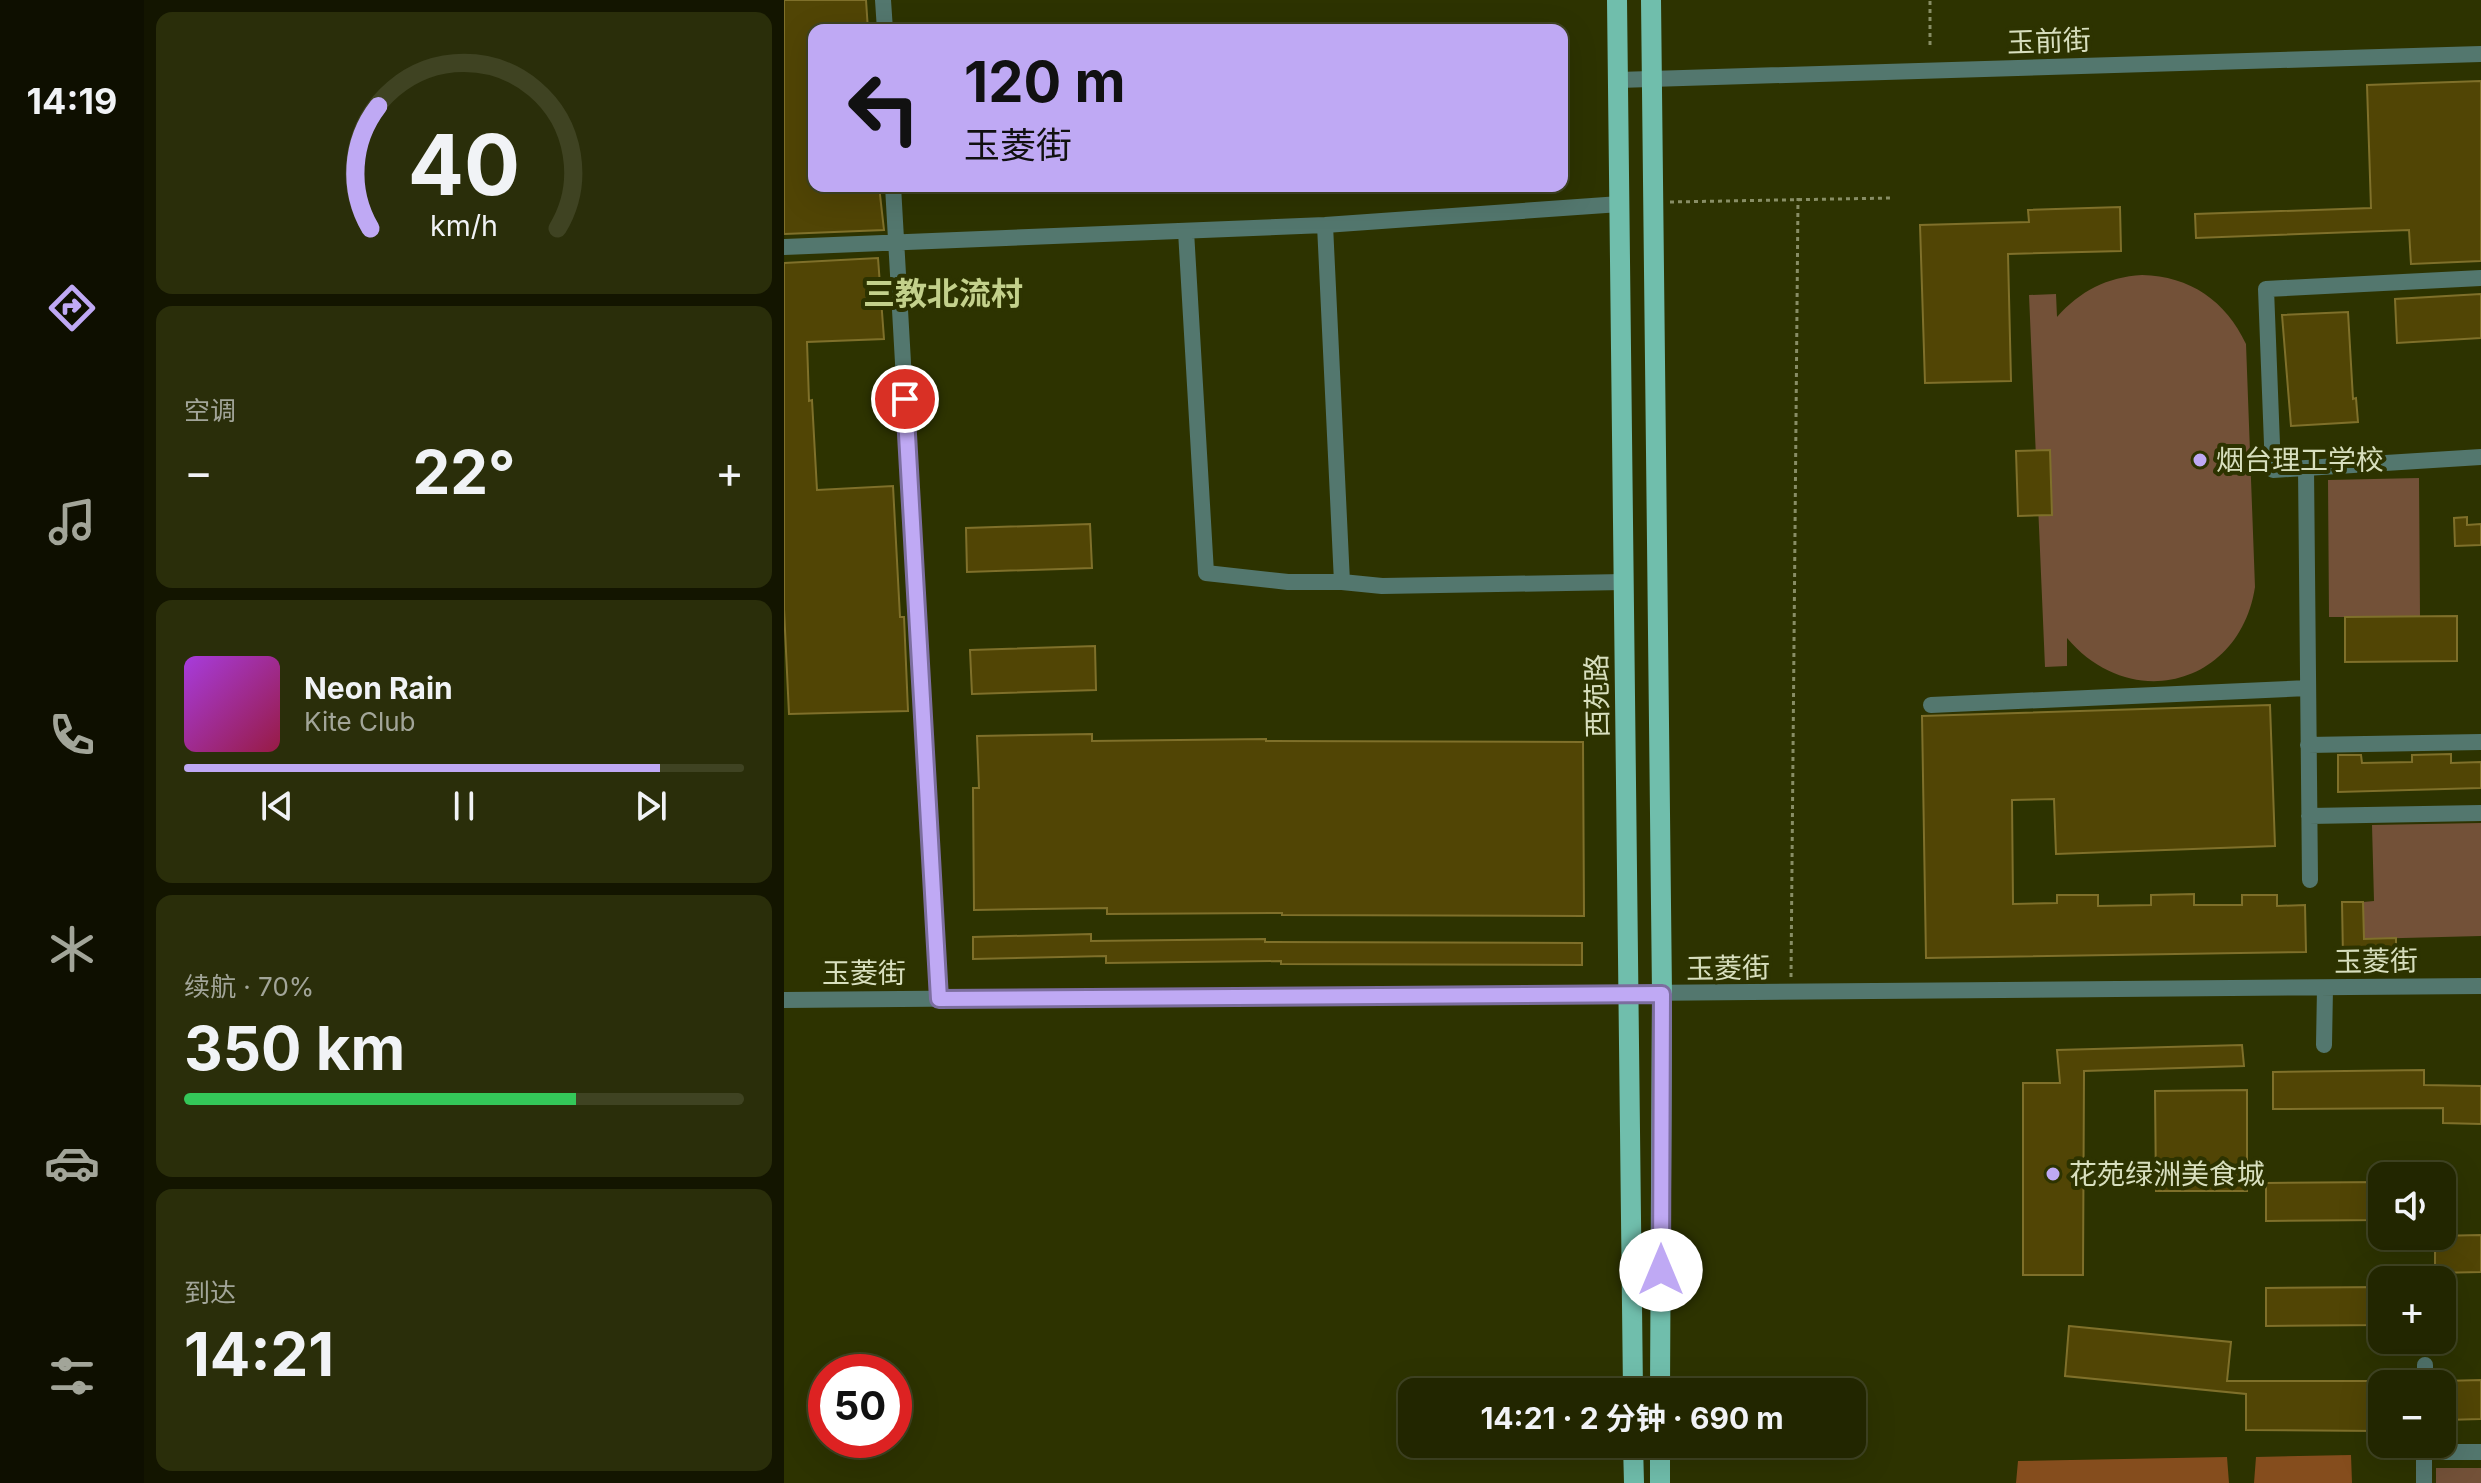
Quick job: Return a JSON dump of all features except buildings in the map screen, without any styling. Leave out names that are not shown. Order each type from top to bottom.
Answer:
[{"type":"main road","name":"西苑路","points":[[1617,0],[1633,1378]]},
{"type":"main road","points":[[1651,0],[1662,994],[1660,1378]]},
{"type":"main road","points":[[1633,1458],[1634,1483]]},
{"type":"main road","points":[[1660,1458],[1660,1483]]},
{"type":"street","points":[[883,0],[885,24]]},
{"type":"street","name":"玉前街","points":[[1618,80],[2481,54]]},
{"type":"street","points":[[893,192],[939,999]]},
{"type":"street","points":[[784,247],[1325,225],[1620,204]]},
{"type":"street","points":[[1325,225],[1342,582]]},
{"type":"street","points":[[1186,231],[1206,573],[1288,582],[1382,586],[1624,582]]},
{"type":"street","points":[[2481,278],[2266,289],[2273,470],[2481,457]]},
{"type":"street","points":[[2306,468],[2310,880]]},
{"type":"street","points":[[1931,705],[2308,688]]},
{"type":"street","points":[[2308,745],[2481,742]]},
{"type":"street","points":[[2309,816],[2481,813]]},
{"type":"street","name":"玉菱街","points":[[784,1000],[2481,986]]},
{"type":"street","points":[[2324,1045],[2325,988]]},
{"type":"street","points":[[2425,1365],[2425,1370]]},
{"type":"street","points":[[2456,1450],[2481,1452]]},
{"type":"street","points":[[2424,1458],[2424,1483]]},
{"type":"path","points":[[1930,0],[1930,45]]},
{"type":"path","points":[[1791,993],[1798,198]]},
{"type":"path","points":[[1654,203],[1891,198]]},
{"type":"shaded area","points":[[2142,275],[2176,280],[2204,294],[2228,315],[2246,344],[2255,587],[2245,620],[2228,647],[2206,666],[2179,678],[2151,681],[2121,676],[2093,662],[2067,638],[2067,666],[2045,667],[2029,295],[2056,294],[2057,317],[2095,287]]},
{"type":"shaded area","points":[[2419,478],[2420,617],[2329,617],[2328,480]]},
{"type":"shaded area","points":[[2481,823],[2481,936],[2364,939],[2363,902],[2374,901],[2372,825]]},
{"type":"shaded area","points":[[2351,1455],[2352,1483],[2254,1483],[2256,1457]]},
{"type":"shaded area","points":[[2227,1457],[2229,1483],[2016,1483],[2018,1461]]},
{"type":"shaded area","points":[[2436,1468],[2481,1468],[2481,1483],[2436,1483]]},
{"type":"place","name":"烟台理工学校","points":[[2200,460]]},
{"type":"place","name":"花苑绿洲美食城","points":[[2053,1174]]},
{"type":"district","name":"三教北流村","points":[[943,293]]},
{"type":"route","points":[[905,399],[939,999],[1662,994],[1661,1270]]}]
